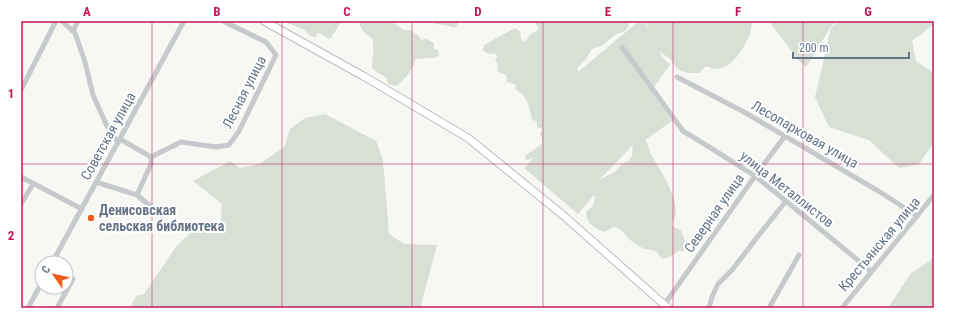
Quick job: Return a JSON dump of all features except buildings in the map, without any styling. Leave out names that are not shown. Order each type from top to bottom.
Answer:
[{"type":"main road","points":[[264,21],[365,77],[468,138],[564,216],[666,306]]},
{"type":"street","points":[[21,90],[56,21]]},
{"type":"street","points":[[62,21],[75,33],[94,95],[106,124],[119,141],[151,157],[151,164],[137,195]]},
{"type":"street","points":[[73,31],[78,21]]},
{"type":"street","name":"Советская улица","points":[[56,255],[184,21]]},
{"type":"street","name":"Лесная улица","points":[[151,157],[181,142],[216,147],[228,145],[239,131],[276,55],[266,42],[223,21]]},
{"type":"street","name":"улица Металлистов","points":[[622,47],[683,131],[755,176],[786,200],[871,272]]},
{"type":"street","name":"Лесопарковая улица","points":[[677,77],[744,112],[880,192],[917,216]]},
{"type":"street","name":"Северная улица","points":[[666,306],[755,176],[785,136]]},
{"type":"street","points":[[21,178],[82,209]]},
{"type":"street","points":[[96,182],[137,195],[162,216]]},
{"type":"street","points":[[21,204],[33,184]]},
{"type":"street","name":"Крестьянская улица","points":[[842,308],[934,195]]},
{"type":"street","points":[[709,308],[714,291],[718,284],[732,270],[786,200]]},
{"type":"street","points":[[769,308],[799,255]]},
{"type":"street","points":[[28,308],[35,295]]},
{"type":"street","points":[[57,308],[64,295]]},
{"type":"shaded area","points":[[285,21],[342,21],[330,39],[318,33],[315,37],[310,36],[305,30]]},
{"type":"shaded area","points":[[359,21],[390,21],[404,30],[410,30],[419,36],[421,40],[426,39],[434,43],[434,49],[438,50],[439,54],[437,57],[416,59],[408,74],[400,83],[396,86],[388,84],[385,77],[372,68],[372,38],[363,31]]},
{"type":"shaded area","points":[[433,21],[460,21],[454,28],[446,25],[435,24]]},
{"type":"shaded area","points":[[537,21],[544,21],[545,23],[556,21],[629,21],[629,26],[625,31],[616,34],[603,45],[592,49],[586,59],[577,68],[578,72],[639,21],[644,21],[648,30],[646,21],[751,21],[751,31],[742,50],[731,63],[720,69],[706,66],[699,73],[689,73],[678,70],[670,59],[659,51],[662,57],[670,65],[651,91],[672,121],[645,140],[673,196],[676,212],[675,218],[671,225],[681,230],[687,246],[685,251],[678,251],[670,257],[662,259],[656,251],[644,249],[630,240],[621,230],[614,227],[604,232],[597,229],[589,223],[586,212],[593,206],[594,195],[578,214],[524,168],[533,158],[526,160],[525,156],[543,142],[540,133],[543,129],[537,127],[537,122],[532,119],[528,103],[523,95],[516,90],[515,84],[507,82],[506,75],[497,71],[498,64],[495,60],[497,57],[495,53],[489,54],[483,51],[484,45],[515,28],[520,31],[521,39],[525,42],[530,35],[539,29],[536,23]],"holes":[[[633,145],[632,155],[629,161],[622,164],[616,171],[599,180]]]},
{"type":"shaded area","points":[[769,21],[836,21],[830,28],[806,67],[799,61]]},
{"type":"shaded area","points":[[839,21],[934,21],[934,24],[912,41],[916,61],[934,73],[934,137],[932,145],[919,164],[899,168],[869,140],[829,127],[815,97],[831,28]]},
{"type":"shaded area","points":[[325,114],[376,141],[383,160],[389,234],[404,244],[437,245],[420,308],[130,308],[136,296],[144,294],[176,247],[197,226],[221,221],[222,204],[193,181],[230,161],[240,168],[260,164],[285,146],[290,129],[305,118]]},
{"type":"shaded area","points":[[934,255],[934,308],[888,308],[911,273],[930,261]]},
{"type":"place","name":"Денисовская сельская библиотека","points":[[91,218]]}]
